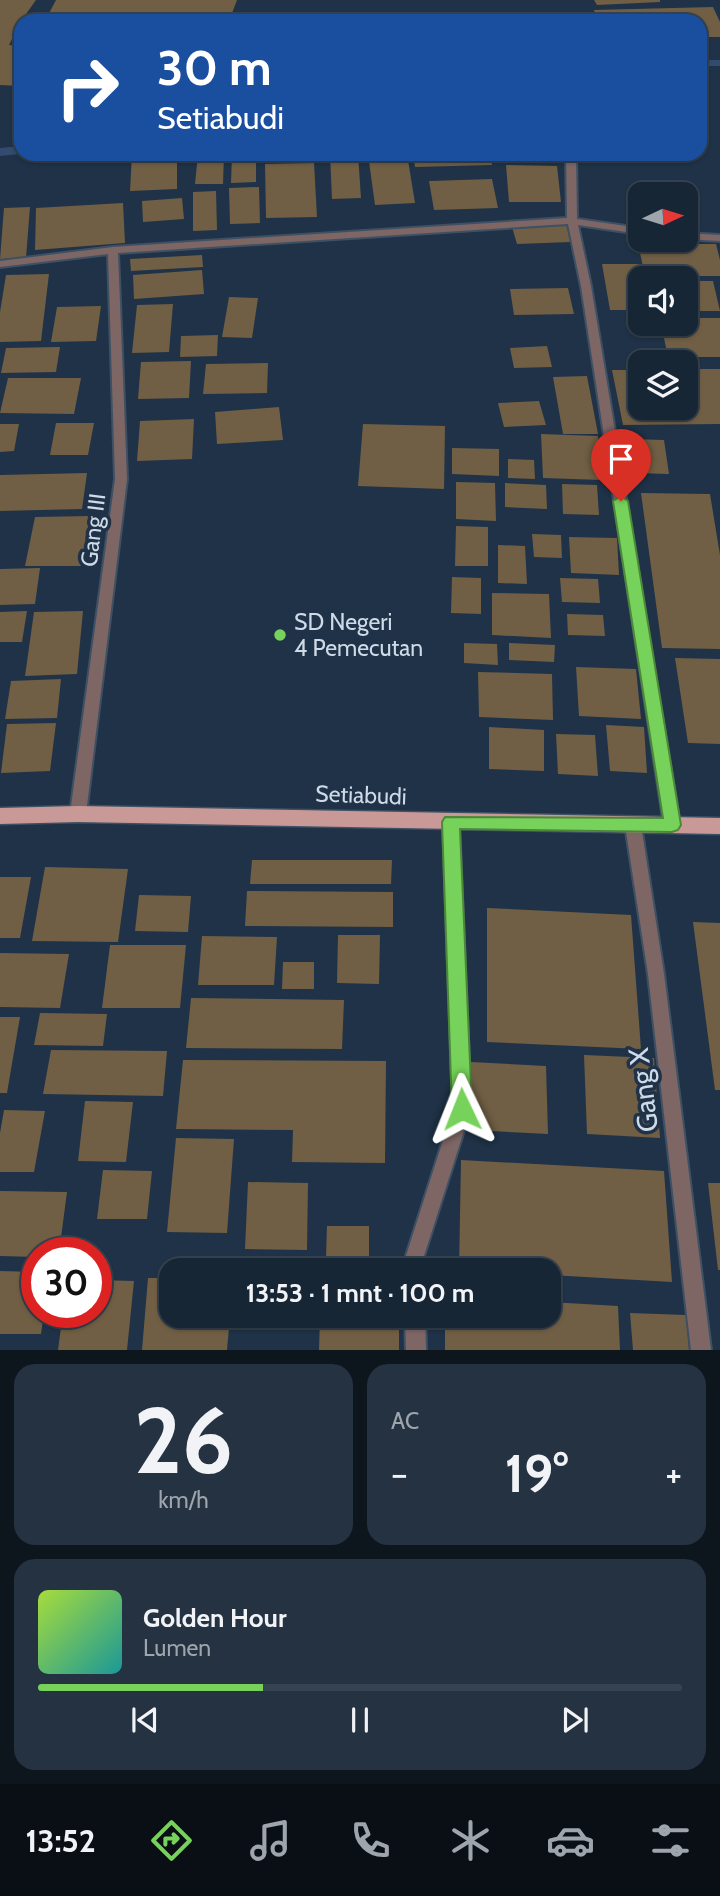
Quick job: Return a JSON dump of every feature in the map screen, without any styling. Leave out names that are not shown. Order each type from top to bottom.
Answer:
[{"type":"main road","name":"Setiabudi","points":[[0,816],[78,814],[720,826]]},
{"type":"street","points":[[571,161],[572,221],[588,299],[672,825]]},
{"type":"street","points":[[0,264],[113,250],[572,221],[628,229]]},
{"type":"street","points":[[698,237],[720,238]]},
{"type":"street","name":"Gang III","points":[[78,814],[121,479],[113,250]]},
{"type":"street","points":[[414,1258],[462,1109],[451,822]]},
{"type":"street","name":"Gang X","points":[[633,825],[656,974],[701,1350]]},
{"type":"street","points":[[415,1328],[416,1350]]},
{"type":"building","points":[[0,0],[36,0],[26,14],[14,14],[14,35],[9,45],[14,45],[14,86],[0,85]]},
{"type":"building","points":[[56,0],[237,0],[232,14],[49,14]]},
{"type":"building","points":[[594,0],[660,0],[660,2],[597,5]]},
{"type":"building","points":[[713,7],[720,22],[720,37],[707,37],[707,14],[595,14],[594,10]]},
{"type":"building","points":[[132,161],[177,161],[177,189],[130,191]]},
{"type":"building","points":[[197,161],[224,161],[223,184],[195,184]]},
{"type":"building","points":[[232,161],[256,161],[256,182],[231,183]]},
{"type":"building","points":[[330,161],[358,161],[361,198],[332,199]]},
{"type":"building","points":[[369,161],[408,161],[415,203],[375,205]]},
{"type":"building","points":[[414,161],[491,161],[492,165],[415,167]]},
{"type":"building","points":[[314,163],[317,217],[266,218],[265,164]]},
{"type":"building","points":[[506,165],[557,166],[561,202],[509,202]]},
{"type":"building","points":[[492,179],[498,208],[434,210],[429,181]]},
{"type":"building","points":[[259,187],[260,223],[230,224],[229,188]]},
{"type":"building","points":[[216,191],[217,230],[193,231],[193,192]]},
{"type":"building","points":[[182,198],[184,219],[143,222],[142,201]]},
{"type":"building","points":[[123,203],[125,243],[35,250],[36,208]]},
{"type":"building","points":[[30,207],[26,258],[0,259],[4,208]]},
{"type":"building","points":[[566,224],[571,242],[517,244],[512,227]]},
{"type":"building","points":[[698,244],[716,244],[720,276],[698,276],[698,266],[643,266],[640,252],[698,252]]},
{"type":"building","points":[[202,255],[203,267],[131,271],[130,259]]},
{"type":"building","points":[[602,264],[640,264],[628,266],[628,310],[610,310]]},
{"type":"building","points":[[202,270],[204,294],[134,299],[133,275]]},
{"type":"building","points":[[49,274],[41,341],[0,342],[0,312],[6,275]]},
{"type":"building","points":[[698,281],[713,281],[720,311],[698,311]]},
{"type":"building","points":[[568,288],[574,314],[514,315],[510,289]]},
{"type":"building","points":[[229,297],[258,298],[252,338],[222,337]]},
{"type":"building","points":[[173,304],[169,352],[132,353],[137,305]]},
{"type":"building","points":[[101,306],[96,341],[51,342],[57,307]]},
{"type":"building","points":[[698,318],[720,318],[720,357],[698,357],[698,350],[667,350],[664,336],[698,336]]},
{"type":"building","points":[[218,335],[217,356],[180,357],[181,336]]},
{"type":"building","points":[[547,346],[552,367],[514,368],[510,348]]},
{"type":"building","points":[[60,347],[56,372],[1,373],[6,348]]},
{"type":"building","points":[[191,361],[189,398],[138,399],[141,362]]},
{"type":"building","points":[[268,363],[267,393],[203,394],[206,364]]},
{"type":"building","points":[[698,369],[720,369],[720,424],[623,425],[612,370],[628,370],[628,420],[698,420]]},
{"type":"building","points":[[587,376],[598,434],[563,434],[553,377]]},
{"type":"building","points":[[8,378],[81,378],[74,414],[0,413]]},
{"type":"building","points":[[539,401],[546,425],[504,427],[498,403]]},
{"type":"building","points":[[279,407],[283,440],[217,444],[215,412]]},
{"type":"building","points":[[194,419],[192,459],[137,461],[140,421]]},
{"type":"building","points":[[56,423],[94,423],[88,455],[50,455]]},
{"type":"building","points":[[0,424],[19,424],[14,451],[0,452]]},
{"type":"building","points":[[363,424],[445,426],[444,489],[358,486]]},
{"type":"building","points":[[541,434],[598,436],[602,480],[543,478]]},
{"type":"building","points":[[631,439],[664,440],[669,474],[635,473]]},
{"type":"building","points":[[452,448],[499,449],[499,476],[452,474]]},
{"type":"building","points":[[508,459],[534,460],[535,479],[508,478]]},
{"type":"building","points":[[87,473],[82,509],[0,511],[0,475]]},
{"type":"building","points":[[456,482],[495,483],[496,521],[456,519]]},
{"type":"building","points":[[505,483],[546,485],[547,509],[505,507]]},
{"type":"building","points":[[562,484],[597,485],[599,515],[563,514]]},
{"type":"building","points":[[641,493],[710,494],[720,555],[720,649],[662,648]]},
{"type":"building","points":[[90,516],[81,566],[25,566],[35,517]]},
{"type":"building","points":[[456,526],[488,527],[488,566],[455,566]]},
{"type":"building","points":[[532,534],[561,535],[562,558],[534,557]]},
{"type":"building","points":[[569,537],[617,538],[619,575],[571,573]]},
{"type":"building","points":[[498,545],[525,546],[527,584],[498,583]]},
{"type":"building","points":[[40,568],[35,604],[0,605],[0,569]]},
{"type":"building","points":[[452,577],[481,578],[481,614],[451,613]]},
{"type":"building","points":[[560,578],[598,579],[600,603],[562,602]]},
{"type":"building","points":[[492,593],[549,594],[551,638],[492,635]]},
{"type":"building","points":[[27,611],[22,642],[0,642],[0,612]]},
{"type":"building","points":[[83,611],[77,674],[25,676],[34,612]]},
{"type":"building","points":[[567,614],[603,615],[605,636],[568,635]]},
{"type":"building","points":[[464,643],[497,644],[498,665],[464,663]]},
{"type":"building","points":[[509,643],[555,645],[554,662],[509,660]]},
{"type":"building","points":[[675,658],[720,659],[720,744],[688,743]]},
{"type":"building","points":[[576,667],[636,669],[641,719],[579,716]]},
{"type":"building","points":[[478,672],[552,674],[553,720],[479,717]]},
{"type":"building","points":[[61,679],[57,718],[5,719],[11,681]]},
{"type":"building","points":[[56,723],[50,771],[1,773],[7,724]]},
{"type":"building","points":[[606,725],[644,727],[647,773],[610,771]]},
{"type":"building","points":[[489,727],[544,730],[544,771],[489,769]]},
{"type":"building","points":[[556,734],[595,735],[598,776],[558,774]]},
{"type":"building","points":[[252,860],[392,860],[391,884],[250,884]]},
{"type":"building","points":[[45,867],[128,869],[118,942],[32,941]]},
{"type":"building","points":[[0,877],[31,877],[20,938],[0,938]]},
{"type":"building","points":[[247,891],[393,892],[393,927],[245,926]]},
{"type":"building","points":[[139,895],[191,896],[188,932],[135,931]]},
{"type":"building","points":[[487,908],[631,915],[641,1049],[487,1042]]},
{"type":"building","points":[[693,922],[720,923],[720,1090],[715,1090]]},
{"type":"building","points":[[338,935],[380,935],[379,984],[337,983]]},
{"type":"building","points":[[202,936],[277,937],[274,985],[198,985]]},
{"type":"building","points":[[110,945],[186,945],[180,1008],[102,1008]]},
{"type":"building","points":[[0,953],[69,954],[60,1008],[0,1007]]},
{"type":"building","points":[[283,962],[314,962],[314,989],[282,989]]},
{"type":"building","points":[[191,998],[344,1000],[342,1049],[186,1048]]},
{"type":"building","points":[[40,1013],[107,1014],[103,1046],[34,1045]]},
{"type":"building","points":[[0,1017],[20,1017],[7,1093],[0,1093]]},
{"type":"building","points":[[51,1050],[167,1051],[163,1096],[43,1094]]},
{"type":"building","points":[[584,1055],[654,1058],[660,1138],[587,1134]]},
{"type":"building","points":[[183,1060],[386,1061],[385,1163],[292,1162],[293,1130],[176,1129]]},
{"type":"building","points":[[471,1062],[546,1066],[548,1134],[470,1130]]},
{"type":"building","points":[[85,1101],[133,1102],[126,1162],[78,1161]]},
{"type":"building","points":[[4,1110],[45,1111],[34,1172],[0,1172],[0,1133]]},
{"type":"building","points":[[176,1138],[234,1139],[227,1233],[167,1232]]},
{"type":"building","points":[[461,1160],[664,1171],[672,1282],[561,1276],[561,1258],[459,1258]]},
{"type":"building","points":[[103,1170],[152,1171],[147,1219],[97,1219]]},
{"type":"building","points":[[248,1182],[308,1183],[307,1250],[245,1249]]},
{"type":"building","points":[[708,1183],[720,1183],[720,1270],[718,1270]]},
{"type":"building","points":[[0,1191],[67,1192],[61,1237],[21,1237],[21,1257],[0,1256]]},
{"type":"building","points":[[327,1226],[369,1226],[369,1257],[326,1257]]},
{"type":"building","points":[[0,1271],[21,1272],[21,1328],[42,1328],[41,1334],[0,1334]]},
{"type":"building","points":[[148,1278],[159,1278],[159,1328],[229,1328],[227,1350],[142,1350]]},
{"type":"building","points":[[112,1280],[134,1281],[127,1350],[58,1350],[61,1328],[112,1328]]},
{"type":"building","points":[[561,1303],[618,1306],[620,1350],[445,1350],[445,1328],[561,1328]]},
{"type":"building","points":[[630,1313],[686,1315],[689,1350],[633,1350]]},
{"type":"building","points":[[320,1328],[399,1328],[399,1350],[319,1350]]},
{"type":"waterway","points":[[707,63],[720,63]]},
{"type":"waterway","points":[[0,152],[14,151]]},
{"type":"place","name":"SD Negeri 4 Pemecutan","points":[[280,635]]},
{"type":"route","points":[[462,1109],[451,822],[672,825],[621,501]]}]
